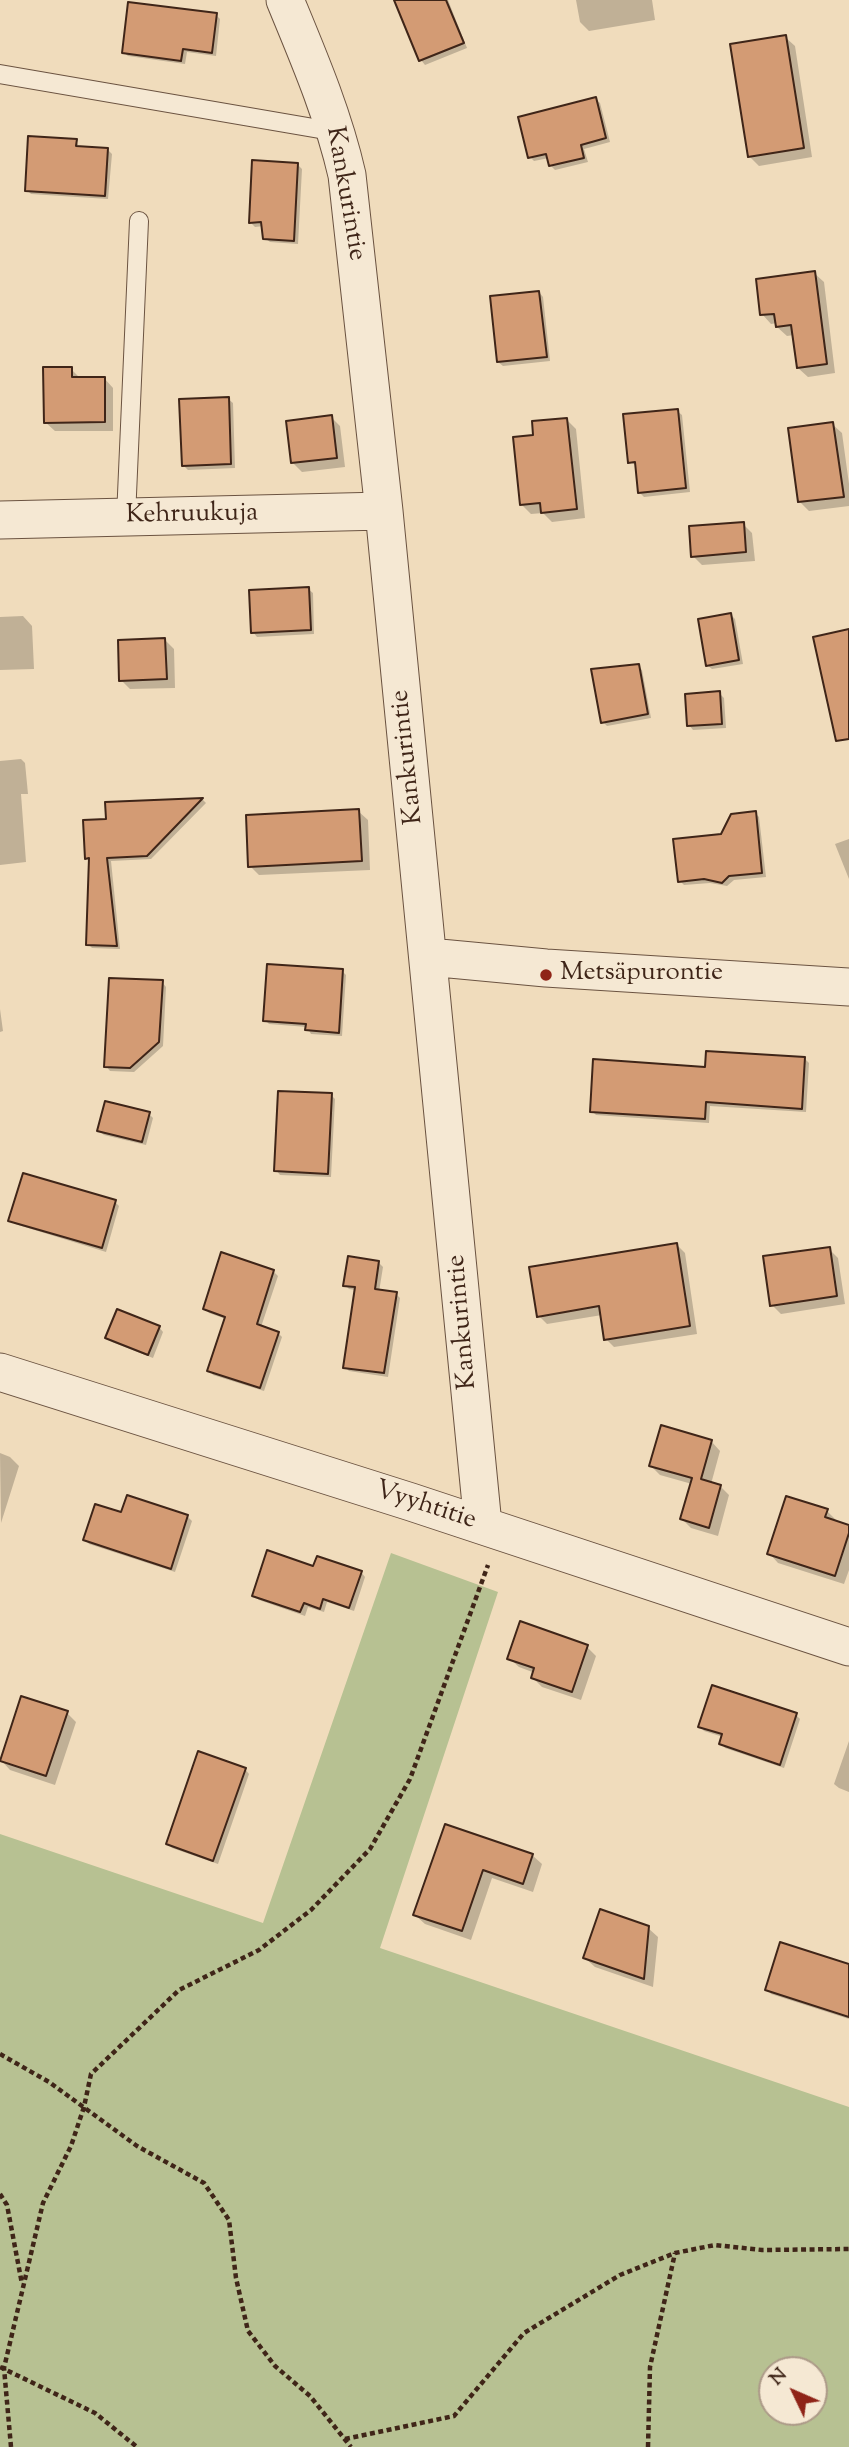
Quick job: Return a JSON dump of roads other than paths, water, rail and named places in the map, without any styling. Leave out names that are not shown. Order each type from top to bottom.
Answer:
[{"type":"street","name":"Kankurintie","points":[[285,0],[320,82],[337,131],[347,175],[429,957],[483,1525]]},
{"type":"street","name":"Kehruukuja","points":[[0,520],[384,511]]},
{"type":"street","points":[[429,957],[546,968],[849,987]]},
{"type":"street","name":"Vyyhtitie","points":[[0,1372],[483,1525],[849,1647]]},
{"type":"lane","points":[[0,74],[337,131]]},
{"type":"lane","points":[[126,517],[139,221]]},
{"type":"place","name":"Metsäpurontie","points":[[546,975]]}]
